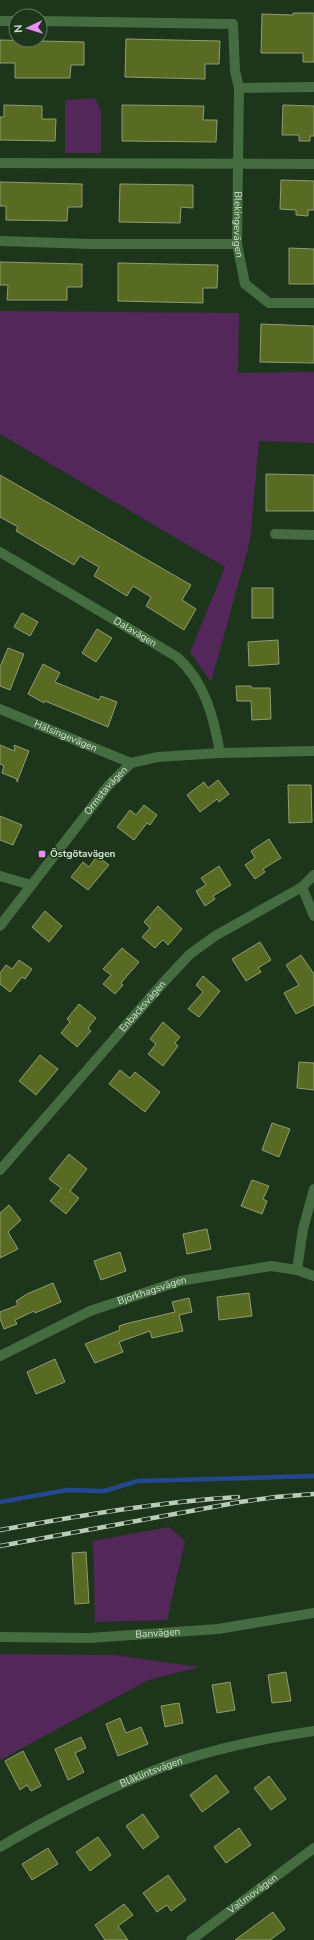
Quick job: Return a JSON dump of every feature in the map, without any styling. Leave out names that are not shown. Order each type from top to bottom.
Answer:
[{"type":"street","name":"Blekingevägen","points":[[48,21],[233,24],[235,71],[239,88],[237,244],[245,284],[269,303],[314,303]]},
{"type":"street","points":[[239,88],[314,87]]},
{"type":"street","points":[[0,163],[314,164]]},
{"type":"street","points":[[0,241],[92,244],[237,244]]},
{"type":"street","points":[[275,534],[314,535]]},
{"type":"street","name":"Dalavägen","points":[[0,552],[178,657],[189,668],[201,686],[215,723],[220,753]]},
{"type":"street","name":"Hälsingevägen","points":[[0,709],[132,763]]},
{"type":"street","name":"Ormstavägen","points":[[0,926],[108,786],[132,763],[158,757],[220,753],[314,751]]},
{"type":"street","name":"Enbacksvägen","points":[[0,1170],[162,984],[190,954],[215,936],[302,887],[314,875]]},
{"type":"street","points":[[0,876],[31,885]]},
{"type":"street","points":[[302,887],[314,916]]},
{"type":"street","points":[[297,1270],[303,1229],[314,1189]]},
{"type":"street","name":"Björkhagsvägen","points":[[0,1356],[90,1311],[180,1281],[271,1266],[297,1270],[314,1276]]},
{"type":"street","name":"Banvägen","points":[[0,1637],[89,1638],[203,1630],[314,1613]]},
{"type":"street","name":"Blåklintsvägen","points":[[0,1847],[106,1790],[165,1766],[225,1749],[314,1731]]},
{"type":"street","name":"Vallmovägen","points":[[191,1940],[314,1848]]},
{"type":"shaded area","points":[[95,98],[101,111],[101,153],[65,153],[65,100]]},
{"type":"shaded area","points":[[0,311],[239,313],[238,373],[314,372],[314,443],[259,441],[250,541],[211,682],[190,652],[225,567],[0,434]]},
{"type":"shaded area","points":[[169,1527],[185,1541],[167,1620],[95,1622],[93,1541]]},
{"type":"shaded area","points":[[0,1654],[113,1655],[200,1667],[148,1680],[0,1760]]},
{"type":"building","points":[[293,13],[314,13],[314,62],[303,62],[303,53],[261,53],[262,14],[293,15]]},
{"type":"building","points":[[126,39],[220,41],[219,64],[205,64],[205,79],[125,77]]},
{"type":"building","points":[[0,40],[8,40],[8,48],[48,48],[48,41],[84,42],[84,65],[71,65],[70,78],[15,78],[15,63],[0,63]]},
{"type":"building","points":[[4,105],[42,106],[42,119],[56,119],[55,141],[0,140],[0,117],[4,117]]},
{"type":"building","points":[[122,105],[204,106],[203,120],[217,120],[216,142],[122,141]]},
{"type":"building","points":[[283,105],[314,106],[314,136],[310,136],[310,141],[299,141],[299,135],[282,135]]},
{"type":"building","points":[[281,180],[314,181],[314,210],[308,210],[308,216],[296,215],[296,210],[280,209]]},
{"type":"building","points":[[0,182],[82,184],[82,207],[68,207],[67,221],[6,220],[6,206],[0,206]]},
{"type":"building","points":[[120,184],[193,185],[193,208],[181,207],[180,223],[119,222]]},
{"type":"building","points":[[289,248],[314,249],[314,284],[289,284]]},
{"type":"building","points":[[0,262],[82,264],[82,287],[67,287],[67,300],[7,300],[8,285],[0,285]]},
{"type":"building","points":[[118,263],[218,265],[217,288],[203,288],[203,303],[118,301]]},
{"type":"building","points":[[261,324],[314,326],[314,363],[260,362]]},
{"type":"building","points":[[266,474],[314,475],[314,511],[266,511]]},
{"type":"building","points":[[0,475],[191,585],[182,600],[196,609],[184,630],[146,606],[151,597],[133,586],[127,596],[94,576],[99,567],[80,556],[74,565],[16,531],[18,527],[0,517]]},
{"type":"building","points":[[252,588],[273,588],[273,618],[252,618]]},
{"type":"building","points":[[22,613],[38,622],[30,636],[14,627]]},
{"type":"building","points":[[97,629],[112,638],[96,662],[82,653]]},
{"type":"building","points":[[278,640],[279,664],[249,666],[248,642]]},
{"type":"building","points":[[8,648],[24,654],[10,690],[0,686],[0,667]]},
{"type":"building","points":[[43,664],[60,673],[55,682],[99,700],[101,696],[117,702],[108,727],[45,701],[44,703],[28,694]]},
{"type":"building","points":[[236,686],[270,688],[271,719],[252,720],[251,701],[237,701]]},
{"type":"building","points":[[0,745],[15,751],[14,745],[29,751],[17,782],[17,779],[2,773],[4,766],[0,764]]},
{"type":"building","points":[[218,780],[229,794],[219,802],[217,799],[200,812],[187,795],[204,782],[208,788]]},
{"type":"building","points":[[288,785],[311,785],[312,822],[289,823]]},
{"type":"building","points":[[144,805],[157,815],[150,825],[147,823],[134,840],[117,827],[130,810],[136,815]]},
{"type":"building","points":[[0,816],[22,825],[13,845],[0,840]]},
{"type":"building","points":[[269,839],[281,858],[263,869],[265,872],[255,879],[245,865],[255,858],[251,851]]},
{"type":"building","points":[[97,856],[109,865],[88,890],[71,877],[83,862],[89,867]]},
{"type":"building","points":[[219,866],[231,885],[213,896],[215,899],[205,906],[196,891],[206,885],[201,878]]},
{"type":"building","points":[[158,906],[182,929],[168,945],[163,940],[155,948],[142,937],[150,928],[144,922]]},
{"type":"building","points":[[45,911],[62,926],[49,942],[32,927]]},
{"type":"building","points":[[260,942],[271,960],[258,968],[261,972],[246,981],[232,959]]},
{"type":"building","points":[[122,948],[139,962],[121,983],[123,985],[115,994],[103,984],[111,975],[103,969]]},
{"type":"building","points":[[301,955],[314,974],[314,1005],[296,1014],[284,993],[299,985],[286,965]]},
{"type":"building","points":[[19,960],[32,969],[25,979],[22,977],[10,992],[0,984],[0,973],[6,965],[12,969]]},
{"type":"building","points":[[203,976],[220,991],[199,1017],[188,1009],[203,992],[196,985]]},
{"type":"building","points":[[79,1004],[96,1018],[88,1028],[91,1031],[77,1047],[61,1033],[70,1022],[67,1019]]},
{"type":"building","points":[[163,1022],[180,1037],[175,1043],[178,1046],[163,1066],[148,1054],[156,1044],[150,1039]]},
{"type":"building","points":[[40,1055],[58,1069],[36,1095],[19,1081]]},
{"type":"building","points":[[299,1062],[314,1063],[314,1090],[297,1088]]},
{"type":"building","points":[[120,1070],[130,1078],[135,1072],[160,1092],[145,1112],[109,1084]]},
{"type":"building","points":[[272,1123],[290,1129],[279,1157],[262,1150]]},
{"type":"building","points":[[69,1154],[87,1169],[70,1191],[79,1198],[66,1214],[50,1201],[61,1188],[49,1179]]},
{"type":"building","points":[[252,1180],[269,1186],[263,1199],[267,1201],[262,1214],[241,1206]]},
{"type":"building","points":[[9,1205],[21,1220],[8,1232],[18,1249],[0,1258],[0,1213]]},
{"type":"building","points":[[207,1229],[211,1249],[187,1254],[183,1234]]},
{"type":"building","points":[[120,1252],[126,1271],[101,1280],[94,1261]]},
{"type":"building","points":[[53,1283],[61,1302],[35,1313],[34,1311],[15,1320],[17,1324],[4,1329],[0,1319],[0,1312],[18,1305],[16,1301],[27,1294]]},
{"type":"building","points":[[249,1293],[252,1316],[219,1320],[217,1297]]},
{"type":"building","points":[[189,1298],[192,1312],[179,1315],[183,1331],[152,1338],[150,1331],[119,1342],[123,1352],[95,1363],[85,1344],[120,1330],[119,1326],[175,1312],[172,1302]]},
{"type":"building","points":[[55,1359],[65,1382],[36,1394],[27,1372]]},
{"type":"building","points":[[86,1552],[89,1603],[75,1604],[72,1553]]},
{"type":"building","points":[[286,1672],[291,1701],[272,1703],[268,1675]]},
{"type":"building","points":[[230,1682],[235,1710],[217,1713],[212,1685]]},
{"type":"building","points":[[179,1703],[183,1723],[165,1727],[161,1706]]},
{"type":"building","points":[[120,1718],[126,1733],[141,1727],[148,1744],[118,1756],[106,1724]]},
{"type":"building","points":[[81,1737],[86,1748],[75,1753],[84,1772],[68,1780],[55,1749]]},
{"type":"building","points":[[23,1751],[41,1786],[31,1791],[27,1785],[20,1790],[5,1761]]},
{"type":"building","points":[[216,1775],[229,1792],[202,1812],[190,1795]]},
{"type":"building","points":[[269,1776],[286,1799],[271,1810],[254,1788]]},
{"type":"building","points":[[143,1814],[159,1837],[143,1849],[126,1826]]},
{"type":"building","points":[[239,1828],[251,1845],[226,1863],[214,1847]]},
{"type":"building","points":[[98,1837],[111,1855],[90,1871],[76,1852]]},
{"type":"building","points":[[48,1848],[58,1864],[32,1880],[22,1864]]},
{"type":"building","points":[[168,1875],[186,1900],[171,1911],[167,1905],[157,1912],[143,1893]]},
{"type":"building","points":[[124,1904],[133,1915],[118,1926],[128,1940],[105,1940],[95,1925]]},
{"type":"building","points":[[273,1912],[285,1929],[270,1940],[235,1940]]},
{"type":"waterway","points":[[0,1502],[67,1490],[104,1491],[138,1481],[314,1476]]},
{"type":"railway","points":[[0,1546],[240,1502],[314,1494]]},
{"type":"railway","points":[[0,1530],[148,1506],[238,1497]]},
{"type":"place","name":"Östgötavägen","points":[[42,854]]}]
